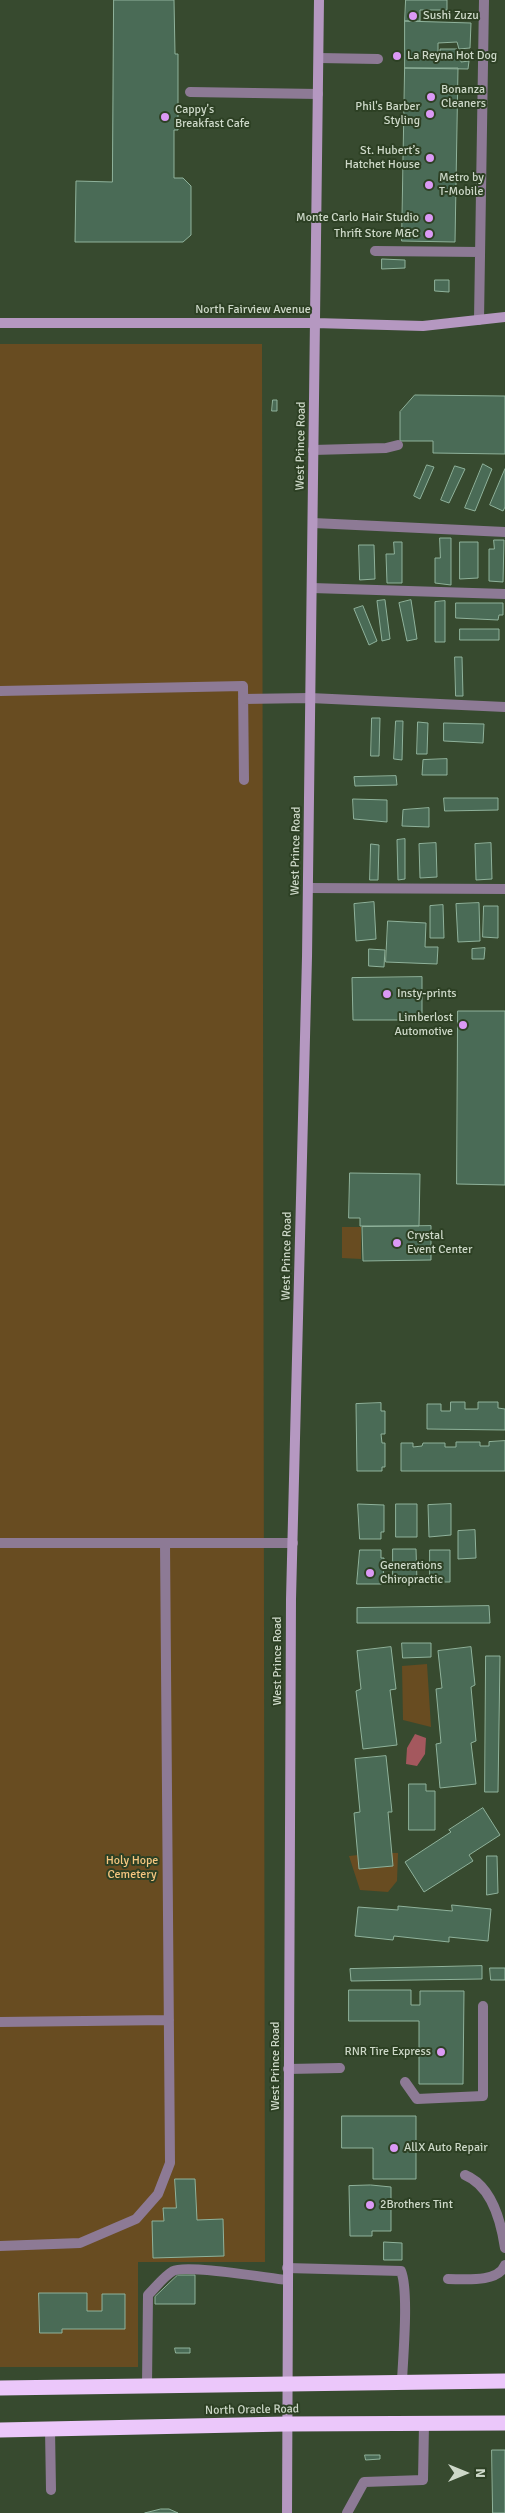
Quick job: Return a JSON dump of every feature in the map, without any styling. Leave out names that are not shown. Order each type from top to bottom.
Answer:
[{"type":"highway","points":[[0,2388],[287,2382],[505,2381]]},
{"type":"highway","name":"North Oracle Road","points":[[0,2430],[286,2424],[505,2423]]},
{"type":"main road","name":"West Prince Road","points":[[287,2513],[288,2069],[293,1543],[308,888],[320,0]]},
{"type":"main road","name":"North Fairview Avenue","points":[[0,323],[315,322],[423,326],[505,317]]},
{"type":"lane","points":[[479,320],[484,0]]},
{"type":"lane","points":[[319,58],[378,59]]},
{"type":"lane","points":[[190,92],[318,94]]},
{"type":"lane","points":[[375,251],[480,252]]},
{"type":"lane","points":[[313,450],[386,448],[398,444]]},
{"type":"lane","points":[[312,523],[505,532]]},
{"type":"lane","points":[[312,588],[505,594]]},
{"type":"lane","points":[[0,691],[243,686],[244,780]]},
{"type":"lane","points":[[243,699],[310,698],[505,707]]},
{"type":"lane","points":[[308,888],[505,889]]},
{"type":"lane","points":[[0,1543],[293,1543]]},
{"type":"lane","points":[[0,2246],[80,2243],[136,2219],[158,2194],[170,2163],[165,1543]]},
{"type":"lane","points":[[405,2082],[417,2100],[483,2096],[482,2006]]},
{"type":"lane","points":[[0,2022],[169,2020]]},
{"type":"lane","points":[[288,2069],[340,2068]]},
{"type":"lane","points":[[465,2175],[477,2180],[490,2196],[503,2235],[505,2248]]},
{"type":"lane","points":[[448,2279],[486,2278],[496,2275],[505,2265]]},
{"type":"lane","points":[[147,2385],[148,2295],[173,2271],[193,2268],[228,2274],[287,2280]]},
{"type":"lane","points":[[287,2268],[401,2272],[404,2298],[402,2381]]},
{"type":"lane","points":[[347,2513],[364,2482],[423,2480],[424,2424]]},
{"type":"lane","points":[[50,2429],[51,2490]]},
{"type":"green space","name":"Holy Hope Cemetery","points":[[0,344],[262,344],[265,2262],[138,2262],[138,2367],[0,2367]]},
{"type":"green space","points":[[342,1227],[361,1227],[361,1259],[342,1258]]},
{"type":"green space","points":[[427,1664],[431,1727],[403,1720],[402,1666]]},
{"type":"green space","points":[[391,1853],[398,1853],[397,1881],[388,1892],[360,1890],[349,1856],[358,1855],[360,1869],[392,1866]]},
{"type":"shaded area","points":[[415,1734],[426,1738],[425,1754],[417,1766],[406,1764],[407,1748]]},
{"type":"building","points":[[114,0],[174,0],[175,54],[178,54],[178,130],[174,130],[174,178],[183,178],[191,186],[191,235],[183,242],[75,242],[76,181],[112,182]]},
{"type":"building","name":"Sushi Zuzu","points":[[406,0],[447,0],[447,10],[420,10],[420,21],[405,21]]},
{"type":"building","points":[[405,21],[471,23],[470,48],[459,49],[457,42],[438,43],[438,56],[440,56],[440,49],[457,49],[456,57],[461,56],[461,62],[469,61],[468,69],[405,68]]},
{"type":"building","points":[[405,68],[458,68],[455,242],[402,241]]},
{"type":"building","points":[[382,259],[405,260],[405,268],[382,269]]},
{"type":"building","points":[[435,280],[449,280],[449,292],[435,291]]},
{"type":"building","points":[[415,395],[505,396],[505,454],[433,453],[433,441],[400,441],[400,412]]},
{"type":"building","points":[[273,400],[277,400],[277,411],[272,411]]},
{"type":"building","points":[[483,464],[492,469],[475,511],[465,508]]},
{"type":"building","points":[[427,465],[434,467],[420,499],[414,496]]},
{"type":"building","points":[[455,466],[465,469],[449,503],[441,500]]},
{"type":"building","points":[[505,469],[505,507],[503,511],[490,505]]},
{"type":"building","points":[[440,538],[451,538],[451,585],[435,583],[435,558],[440,558]]},
{"type":"building","points":[[494,540],[504,540],[503,582],[489,581],[489,549],[494,549]]},
{"type":"building","points":[[394,542],[402,542],[402,583],[387,583],[386,554],[394,554]]},
{"type":"building","points":[[460,542],[478,542],[478,578],[460,579]]},
{"type":"building","points":[[359,545],[374,545],[375,579],[360,580]]},
{"type":"building","points":[[385,600],[390,639],[382,641],[377,601]]},
{"type":"building","points":[[411,600],[417,639],[407,641],[399,603]]},
{"type":"building","points":[[445,601],[445,642],[435,642],[435,602]]},
{"type":"building","points":[[456,603],[503,603],[503,615],[499,615],[498,620],[456,618]]},
{"type":"building","points":[[363,606],[377,641],[369,645],[354,609]]},
{"type":"building","points":[[460,629],[499,629],[499,640],[460,640]]},
{"type":"building","points":[[455,657],[462,657],[463,696],[456,696]]},
{"type":"building","points":[[372,718],[380,718],[379,756],[371,756]]},
{"type":"building","points":[[396,721],[403,721],[402,760],[394,759]]},
{"type":"building","points":[[418,722],[428,723],[427,754],[417,754]]},
{"type":"building","points":[[444,723],[484,724],[483,743],[444,741]]},
{"type":"building","points":[[447,759],[447,775],[422,775],[423,760]]},
{"type":"building","points":[[396,776],[397,785],[355,786],[354,777]]},
{"type":"building","points":[[444,798],[498,798],[498,810],[445,811]]},
{"type":"building","points":[[353,799],[387,800],[387,822],[354,819]]},
{"type":"building","points":[[429,808],[429,827],[402,826],[403,810]]},
{"type":"building","points":[[405,839],[405,879],[398,880],[397,840]]},
{"type":"building","points":[[436,843],[437,877],[420,878],[419,844]]},
{"type":"building","points":[[491,843],[492,879],[476,880],[475,844]]},
{"type":"building","points":[[371,844],[379,845],[378,880],[370,880]]},
{"type":"building","points":[[374,902],[376,939],[356,941],[354,904]]},
{"type":"building","points":[[479,903],[480,941],[458,942],[456,904]]},
{"type":"building","points":[[443,905],[444,938],[430,938],[430,906]]},
{"type":"building","points":[[484,906],[498,906],[498,938],[483,937]]},
{"type":"building","points":[[388,921],[426,923],[425,947],[438,947],[437,964],[386,962]]},
{"type":"building","points":[[485,948],[484,959],[472,959],[472,949]]},
{"type":"building","points":[[369,949],[385,950],[384,967],[369,966]]},
{"type":"building","name":"Insty-prints","points":[[422,977],[422,1020],[353,1020],[352,978]]},
{"type":"building","points":[[458,1011],[505,1011],[505,1185],[457,1184]]},
{"type":"building","points":[[350,1173],[420,1174],[419,1226],[360,1226],[360,1218],[349,1218]]},
{"type":"building","name":"Crystal Event Center","points":[[431,1226],[431,1260],[363,1261],[362,1227]]},
{"type":"building","points":[[451,1402],[465,1402],[465,1409],[478,1409],[478,1402],[498,1402],[498,1408],[505,1409],[505,1430],[427,1429],[427,1404],[441,1404],[441,1411],[450,1411]]},
{"type":"building","points":[[381,1403],[381,1411],[385,1411],[385,1434],[381,1434],[382,1443],[385,1443],[385,1467],[382,1467],[382,1471],[357,1471],[356,1404]]},
{"type":"building","points":[[505,1441],[505,1471],[401,1471],[401,1443],[413,1443],[413,1447],[422,1446],[423,1443],[445,1443],[445,1447],[456,1447],[456,1442],[480,1442],[480,1446],[489,1446],[489,1442]]},
{"type":"building","points":[[358,1504],[384,1505],[384,1532],[381,1532],[381,1539],[360,1539]]},
{"type":"building","points":[[396,1504],[417,1504],[417,1537],[396,1537]]},
{"type":"building","points":[[451,1504],[451,1535],[429,1537],[428,1505]]},
{"type":"building","points":[[475,1530],[476,1558],[458,1559],[458,1531]]},
{"type":"building","points":[[393,1549],[416,1549],[417,1582],[393,1582]]},
{"type":"building","name":"Generations Chiropractic","points":[[360,1550],[381,1550],[381,1558],[384,1558],[383,1584],[357,1584]]},
{"type":"building","points":[[430,1550],[450,1550],[450,1582],[430,1582]]},
{"type":"building","points":[[489,1606],[490,1623],[357,1623],[357,1608]]},
{"type":"building","points":[[402,1643],[431,1643],[431,1657],[403,1658]]},
{"type":"building","points":[[391,1647],[396,1689],[390,1690],[397,1745],[363,1749],[356,1691],[361,1689],[357,1651]]},
{"type":"building","points":[[471,1647],[475,1685],[471,1687],[476,1741],[471,1743],[476,1784],[440,1788],[436,1744],[441,1743],[436,1689],[442,1688],[438,1651]]},
{"type":"building","points":[[486,1656],[500,1656],[498,1792],[485,1792]]},
{"type":"building","points":[[386,1756],[392,1812],[388,1812],[393,1866],[359,1869],[354,1813],[360,1812],[355,1759]]},
{"type":"building","points":[[409,1784],[426,1784],[426,1791],[435,1791],[435,1830],[409,1830]]},
{"type":"building","points":[[483,1808],[500,1835],[469,1855],[473,1861],[424,1892],[405,1862],[451,1832],[449,1830]]},
{"type":"building","points":[[487,1856],[497,1856],[498,1893],[487,1895]]},
{"type":"building","points":[[452,1905],[491,1909],[488,1941],[449,1937],[449,1942],[394,1936],[393,1940],[355,1936],[358,1907],[398,1910],[398,1906],[452,1911]]},
{"type":"building","points":[[482,1966],[482,1979],[351,1981],[350,1969]]},
{"type":"building","points":[[490,1968],[505,1968],[505,1980],[491,1980]]},
{"type":"building","name":"RNR Tire Express","points":[[349,1990],[411,1990],[411,2005],[420,2005],[420,1991],[464,1991],[463,2084],[419,2084],[419,2021],[349,2021]]},
{"type":"building","name":"AllX Auto Repair","points":[[342,2116],[416,2116],[416,2179],[373,2179],[373,2148],[342,2148]]},
{"type":"building","points":[[175,2179],[195,2179],[197,2220],[223,2219],[224,2256],[153,2258],[152,2221],[164,2221],[163,2208],[176,2208]]},
{"type":"building","name":"2Brothers Tint","points":[[371,2185],[391,2187],[391,2231],[372,2231],[372,2236],[350,2236],[349,2186]]},
{"type":"building","points":[[384,2242],[402,2243],[402,2260],[384,2260]]},
{"type":"building","points":[[178,2275],[195,2275],[195,2304],[155,2304],[155,2297]]},
{"type":"building","points":[[39,2293],[87,2293],[87,2311],[102,2311],[102,2294],[125,2294],[125,2329],[62,2329],[62,2333],[40,2333]]},
{"type":"building","points":[[175,2348],[190,2348],[190,2353],[176,2353]]},
{"type":"building","points":[[492,2450],[505,2450],[505,2513],[493,2513]]},
{"type":"building","points":[[365,2455],[380,2455],[380,2459],[366,2460]]},
{"type":"building","points":[[169,2509],[178,2513],[145,2513]]},
{"type":"place","name":"Sushi Zuzu","points":[[413,16]]},
{"type":"place","name":"La Reyna Hot Dog","points":[[397,56]]},
{"type":"place","name":"Bonanza Cleaners","points":[[431,97]]},
{"type":"place","name":"Phil's Barber Styling","points":[[430,114]]},
{"type":"place","name":"Cappy's Breakfast Cafe","points":[[165,117]]},
{"type":"place","name":"St. Hubert’s Hatchet House","points":[[430,158]]},
{"type":"place","name":"Metro by T-Mobile","points":[[429,185]]},
{"type":"place","name":"Monte Carlo Hair Studio","points":[[429,218]]},
{"type":"place","name":"Thrift Store M&C","points":[[429,234]]},
{"type":"place","name":"Insty-prints","points":[[387,994]]},
{"type":"place","name":"Limberlost Automotive","points":[[463,1025]]},
{"type":"place","name":"Crystal Event Center","points":[[397,1243]]},
{"type":"place","name":"Generations Chiropractic","points":[[370,1573]]},
{"type":"place","name":"RNR Tire Express","points":[[441,2052]]},
{"type":"place","name":"AllX Auto Repair","points":[[394,2148]]},
{"type":"place","name":"2Brothers Tint","points":[[370,2205]]}]
